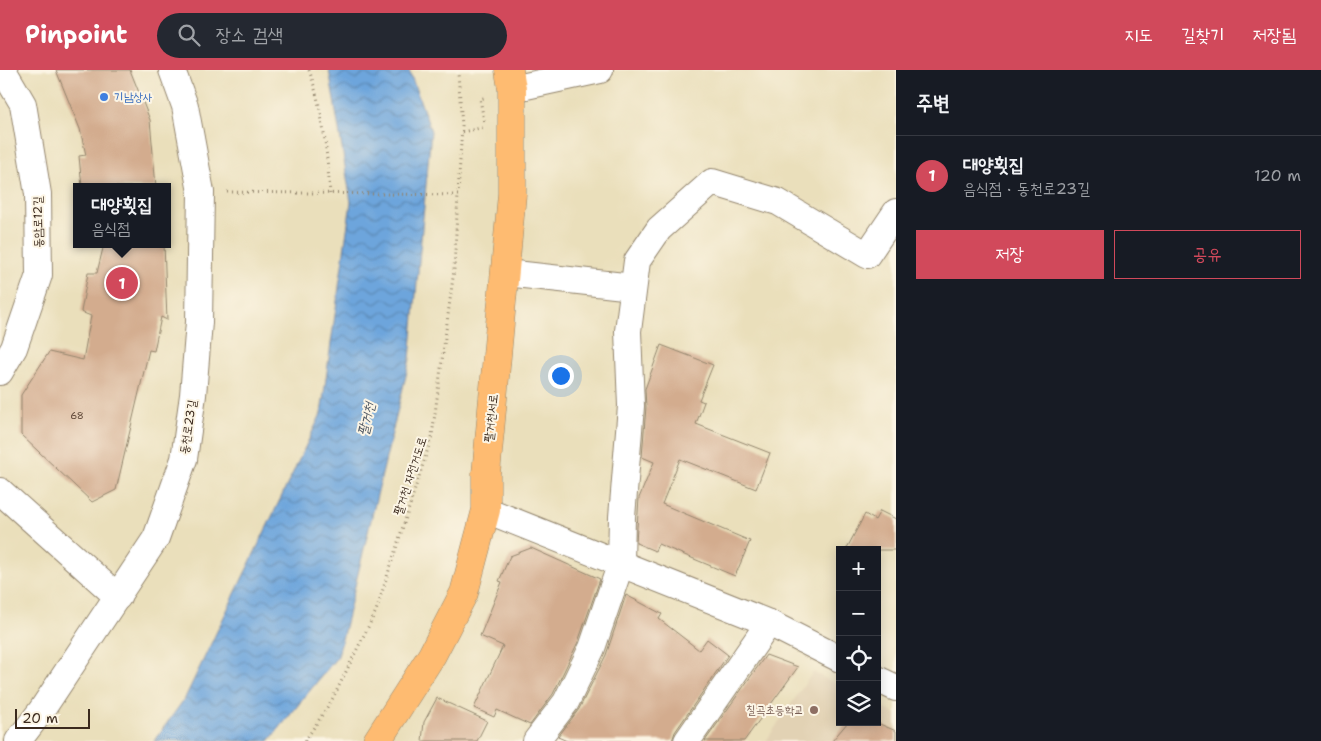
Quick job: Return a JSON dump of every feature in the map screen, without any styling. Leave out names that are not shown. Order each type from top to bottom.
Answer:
[{"type":"main road","name":"팔거천서로","points":[[380,740],[432,655],[464,593],[486,510],[486,474],[512,194],[505,85]]},
{"type":"street","name":"동암로12길","points":[[0,372],[14,348],[39,275],[38,194],[23,104],[3,70]]},
{"type":"street","name":"동천로23길","points":[[18,741],[41,711],[156,538],[184,459],[193,395],[199,322],[201,192],[185,106],[172,70]]},
{"type":"street","points":[[505,85],[600,70]]},
{"type":"street","points":[[536,741],[566,702],[592,648],[621,563],[622,518],[631,406],[628,331],[637,261],[659,229],[712,182],[778,202],[867,255],[896,212]]},
{"type":"street","points":[[506,273],[633,287]]},
{"type":"street","points":[[0,491],[118,597]]},
{"type":"street","points":[[486,510],[769,623],[836,657]]},
{"type":"street","points":[[687,741],[769,623]]},
{"type":"street","points":[[881,680],[896,688]]},
{"type":"path","points":[[309,70],[317,98],[328,162],[330,194]]},
{"type":"path","name":"팔거천 자전거도로","points":[[305,741],[332,700],[376,611],[432,436],[454,270],[462,132],[458,73]]},
{"type":"path","points":[[462,132],[485,128],[480,99],[505,85]]},
{"type":"path","points":[[201,192],[458,195]]},
{"type":"shaded area","name":"칠곡초등학교","points":[[813,672],[836,684],[836,726],[881,726],[881,707],[896,714],[896,741],[766,741]]},
{"type":"water","name":"팔거천","points":[[329,70],[409,70],[431,131],[410,359],[338,656],[269,741],[154,741],[185,698],[321,414],[351,202]]},
{"type":"building","points":[[56,70],[130,70],[150,120],[156,183],[82,183],[79,156],[86,155],[80,129]]},
{"type":"building","points":[[103,248],[164,248],[167,320],[161,317],[154,351],[149,350],[116,490],[92,502],[21,435],[21,395],[49,352],[83,360],[91,316],[81,312],[88,273],[97,273]]},
{"type":"building","points":[[661,345],[713,365],[699,400],[704,402],[696,424],[770,453],[756,489],[680,459],[662,504],[750,541],[735,576],[658,544],[655,551],[636,543],[639,498],[654,462],[642,457],[646,407],[645,389]]},
{"type":"building","points":[[880,511],[896,519],[896,550],[881,550],[881,546],[848,546],[865,514],[875,520]]},
{"type":"building","points":[[531,548],[600,579],[578,642],[553,694],[530,725],[497,710],[494,717],[474,708],[503,646],[480,636],[502,582],[499,581],[510,556]]},
{"type":"building","points":[[626,595],[662,614],[659,619],[699,650],[707,639],[728,655],[675,732],[672,741],[567,741],[558,737],[579,709],[606,655]]},
{"type":"building","points":[[766,655],[798,667],[744,741],[705,741]]},
{"type":"building","points":[[437,698],[487,721],[477,741],[422,741],[424,722]]},
{"type":"building","points":[[881,725],[896,731],[896,741],[832,741],[845,726]]},
{"type":"place","name":"기남상사","points":[[104,97]]},
{"type":"place","name":"대양횟집","points":[[122,283]]},
{"type":"place","name":"칠곡초등학교","points":[[814,710]]}]
